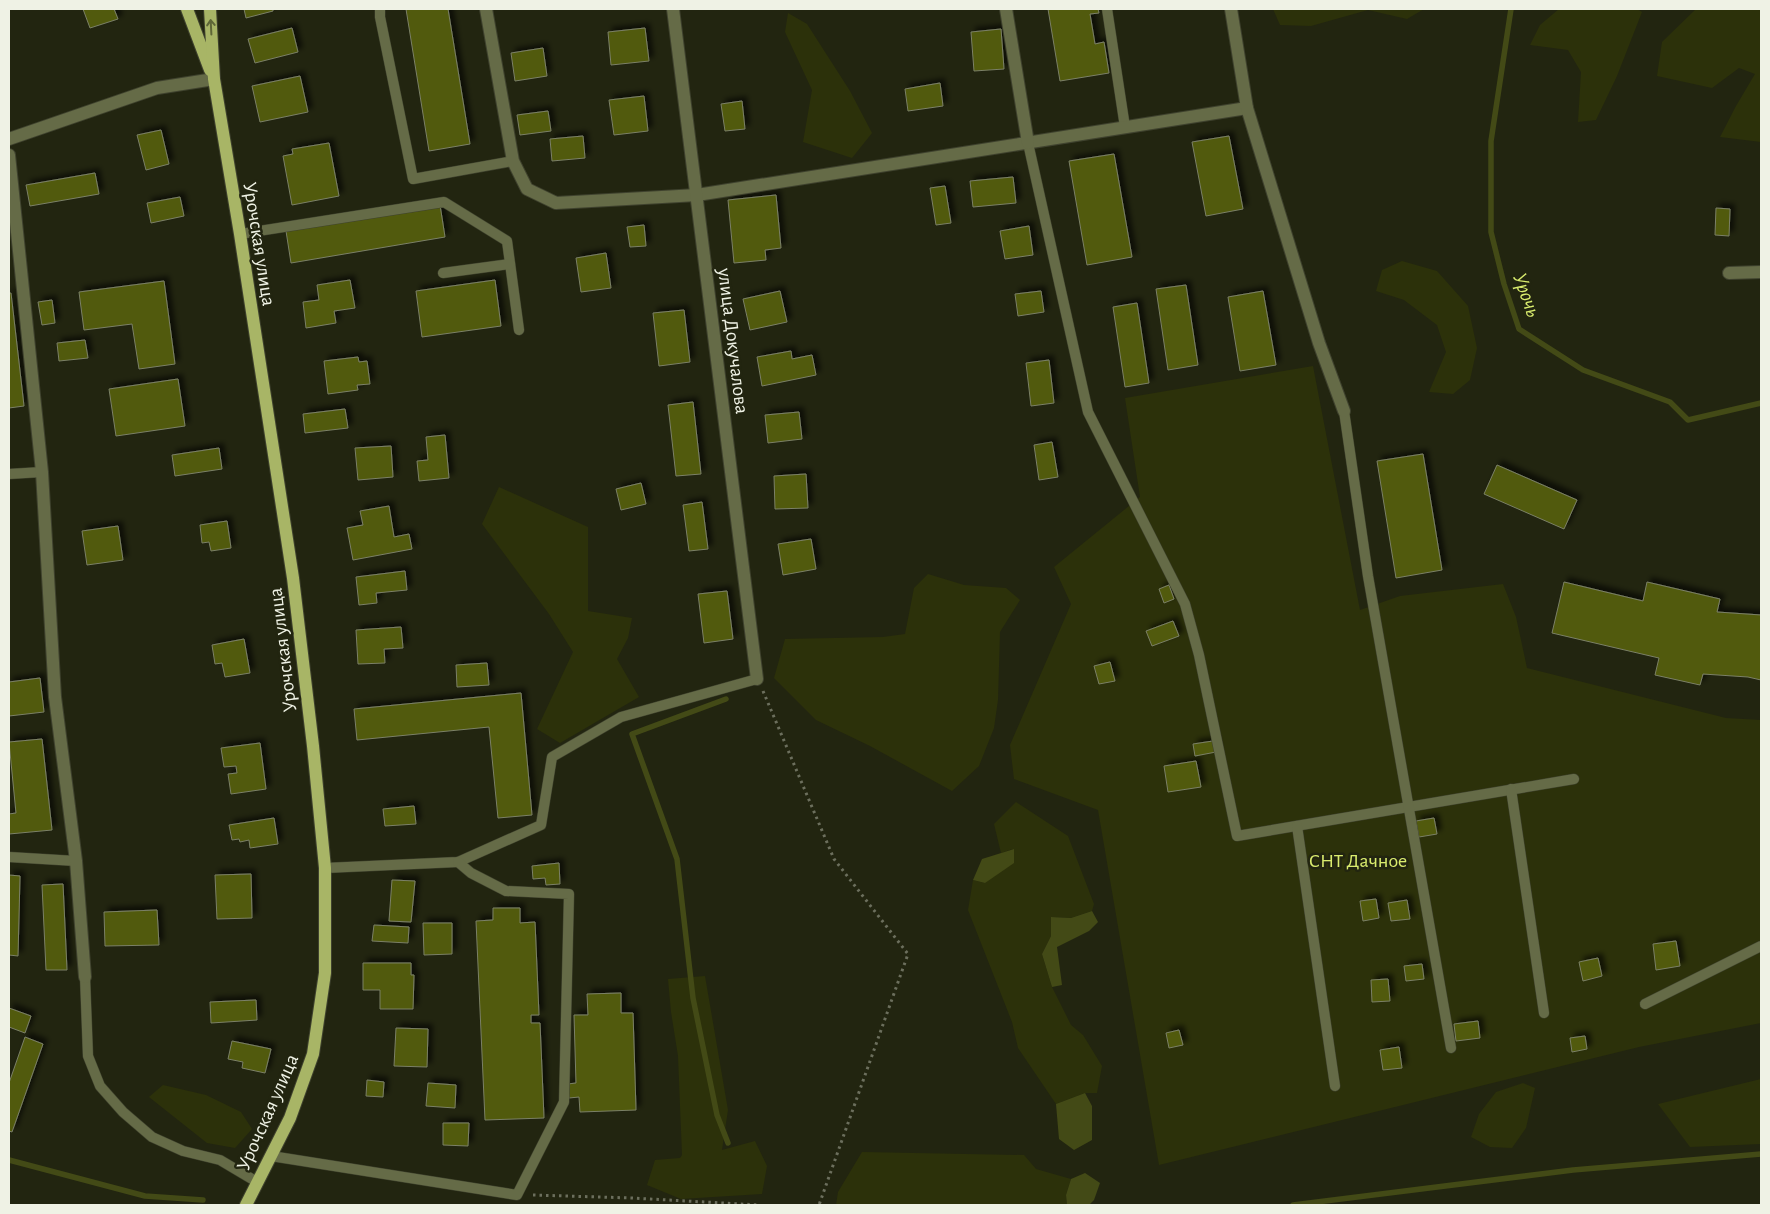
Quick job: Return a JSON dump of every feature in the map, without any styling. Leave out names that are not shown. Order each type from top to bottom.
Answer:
[{"type":"main road","name":"Урочская улица","points":[[187,9],[214,80]]},
{"type":"main road","name":"Урочская улица","points":[[210,9],[214,80],[240,234],[293,578],[325,868],[326,973],[314,1054],[290,1118],[246,1205]]},
{"type":"street","points":[[486,9],[513,161],[527,189],[556,203],[697,195],[1247,108]]},
{"type":"street","name":"улица Докучалова","points":[[673,9],[757,679]]},
{"type":"street","points":[[1006,9],[1028,143]]},
{"type":"street","points":[[1231,9],[1247,108],[1319,343],[1344,411]]},
{"type":"street","points":[[9,139],[157,88],[214,80]]},
{"type":"street","points":[[9,155],[42,472],[55,697],[76,861],[85,977]]},
{"type":"street","points":[[1729,273],[1761,272]]},
{"type":"lane","points":[[380,9],[412,179],[513,161]]},
{"type":"lane","points":[[1107,9],[1125,127]]},
{"type":"lane","points":[[1028,143],[1088,412],[1185,604],[1199,655],[1237,836],[1574,778]]},
{"type":"lane","points":[[240,234],[444,202],[507,240],[519,330]]},
{"type":"lane","points":[[443,273],[510,264]]},
{"type":"lane","points":[[1344,411],[1368,576],[1451,1048]]},
{"type":"lane","points":[[9,474],[42,472]]},
{"type":"lane","points":[[325,868],[458,862],[541,825],[552,757],[621,718],[757,679]]},
{"type":"lane","points":[[1511,789],[1544,1012]]},
{"type":"lane","points":[[1297,826],[1335,1086]]},
{"type":"lane","points":[[9,857],[76,861]]},
{"type":"lane","points":[[271,1156],[517,1195],[564,1102],[569,894],[506,891],[471,873],[458,862]]},
{"type":"lane","points":[[1645,1004],[1761,946]]},
{"type":"lane","points":[[85,977],[88,1056],[100,1086],[123,1112],[152,1137],[183,1151],[220,1160],[257,1182]]},
{"type":"path","points":[[757,679],[834,859],[908,954],[819,1205]]},
{"type":"path","points":[[517,1195],[632,1198],[759,1205]]},
{"type":"green space","points":[[1273,9],[1424,9],[1407,19],[1368,10],[1311,26],[1280,25]]},
{"type":"green space","points":[[1559,9],[1637,9],[1642,12],[1617,76],[1596,120],[1578,122],[1581,72],[1568,50],[1530,45],[1540,25]]},
{"type":"green space","points":[[1696,9],[1761,9],[1761,142],[1720,137],[1755,74],[1739,68],[1712,88],[1657,76],[1662,42]]},
{"type":"green space","points":[[788,13],[807,24],[850,91],[872,133],[852,158],[803,142],[812,90],[785,32]]},
{"type":"green space","points":[[1402,261],[1437,271],[1468,306],[1477,348],[1470,380],[1453,394],[1429,392],[1446,352],[1437,325],[1404,300],[1376,291],[1382,270]]},
{"type":"green space","name":"СНТ Дачное","points":[[1313,366],[1360,610],[1400,596],[1503,584],[1516,617],[1527,668],[1726,718],[1761,720],[1761,1023],[1639,1047],[1159,1165],[1098,810],[1014,779],[1010,745],[1071,604],[1054,567],[1140,497],[1125,398]]},
{"type":"green space","points":[[499,487],[588,527],[588,611],[632,618],[628,638],[617,659],[639,697],[560,743],[537,729],[573,652],[549,614],[482,524]]},
{"type":"green space","points":[[928,574],[964,585],[1006,588],[1020,600],[1000,632],[998,700],[994,728],[979,766],[952,791],[870,746],[816,720],[774,678],[785,639],[883,637],[905,634],[914,588]]},
{"type":"green space","points":[[1016,802],[1068,836],[1094,904],[1092,911],[1071,918],[1051,917],[1051,936],[1042,954],[1052,987],[1071,1025],[1083,1035],[1102,1066],[1097,1093],[1085,1093],[1056,1104],[1018,1048],[1012,1022],[968,910],[973,880],[985,883],[1013,849],[1001,853],[994,824]]},
{"type":"green space","points":[[705,976],[728,1110],[722,1150],[755,1141],[767,1166],[762,1194],[681,1199],[647,1185],[655,1160],[680,1158],[682,1155],[678,1056],[668,979]]},
{"type":"green space","points":[[1761,1079],[1761,1144],[1690,1147],[1658,1104]]},
{"type":"green space","points":[[1523,1083],[1535,1088],[1526,1128],[1512,1148],[1490,1147],[1471,1137],[1479,1114],[1496,1092]]},
{"type":"green space","points":[[163,1085],[206,1095],[241,1112],[252,1129],[235,1148],[207,1143],[149,1097]]},
{"type":"green space","points":[[862,1152],[1024,1155],[1036,1169],[1071,1179],[1066,1195],[1067,1205],[836,1205],[838,1192]]},
{"type":"shaded area","points":[[1014,849],[1014,863],[985,883],[973,880],[982,859]]},
{"type":"shaded area","points":[[1092,911],[1098,922],[1089,931],[1057,947],[1062,985],[1052,987],[1042,954],[1051,936],[1051,917],[1071,918]]},
{"type":"shaded area","points":[[1085,1093],[1092,1106],[1092,1140],[1074,1150],[1059,1139],[1056,1104]]},
{"type":"shaded area","points":[[1085,1173],[1100,1183],[1094,1200],[1089,1205],[1067,1205],[1066,1195],[1071,1179]]},
{"type":"building","points":[[83,9],[114,9],[118,19],[90,28]]},
{"type":"building","points":[[244,9],[273,9],[273,11],[246,18]]},
{"type":"building","points":[[406,9],[448,9],[470,144],[429,151]]},
{"type":"building","points":[[1048,9],[1098,9],[1099,13],[1090,14],[1095,44],[1104,42],[1109,73],[1060,81]]},
{"type":"building","points":[[292,28],[298,52],[255,63],[248,39]]},
{"type":"building","points":[[645,28],[649,61],[611,65],[608,32]]},
{"type":"building","points":[[1001,29],[1004,69],[974,71],[971,32]]},
{"type":"building","points":[[543,48],[547,76],[515,81],[511,53]]},
{"type":"building","points":[[300,76],[308,112],[260,122],[252,86]]},
{"type":"building","points":[[940,83],[943,106],[908,111],[905,89]]},
{"type":"building","points":[[644,96],[648,131],[614,135],[609,100]]},
{"type":"building","points":[[742,101],[745,129],[725,131],[721,104]]},
{"type":"building","points":[[548,111],[551,131],[520,135],[517,115]]},
{"type":"building","points":[[161,130],[169,164],[146,170],[137,135]]},
{"type":"building","points":[[583,136],[585,158],[552,161],[550,139]]},
{"type":"building","points":[[1229,136],[1243,209],[1206,216],[1192,142]]},
{"type":"building","points":[[329,143],[339,196],[292,205],[283,156],[293,154],[292,149]]},
{"type":"building","points":[[1114,154],[1132,257],[1087,265],[1069,161]]},
{"type":"building","points":[[95,173],[99,194],[30,206],[26,185]]},
{"type":"building","points":[[1013,177],[1016,203],[973,207],[970,181]]},
{"type":"building","points":[[945,186],[951,223],[936,225],[930,188]]},
{"type":"building","points":[[776,195],[781,248],[765,250],[766,260],[734,263],[728,200]]},
{"type":"building","points":[[180,197],[184,216],[151,223],[147,203]]},
{"type":"building","points":[[440,205],[445,237],[291,263],[286,231]]},
{"type":"building","points":[[1716,208],[1730,209],[1729,236],[1715,235]]},
{"type":"building","points":[[644,225],[646,246],[630,247],[627,227]]},
{"type":"building","points":[[1029,226],[1033,255],[1005,259],[1000,231]]},
{"type":"building","points":[[606,253],[611,288],[581,292],[576,258]]},
{"type":"building","points":[[350,280],[355,308],[334,311],[336,323],[306,328],[303,302],[319,300],[317,285]]},
{"type":"building","points":[[495,280],[501,326],[422,337],[416,291]]},
{"type":"building","points":[[164,281],[175,364],[139,369],[132,324],[84,330],[79,292]]},
{"type":"building","points":[[1186,285],[1198,365],[1168,370],[1156,289]]},
{"type":"building","points":[[780,291],[787,322],[750,330],[743,299]]},
{"type":"building","points":[[1041,291],[1044,312],[1018,316],[1015,294]]},
{"type":"building","points":[[1263,291],[1276,365],[1240,371],[1228,297]]},
{"type":"building","points":[[9,293],[11,293],[24,406],[9,408]]},
{"type":"building","points":[[52,300],[55,323],[42,325],[38,302]]},
{"type":"building","points":[[1137,303],[1149,383],[1125,387],[1113,307]]},
{"type":"building","points":[[684,310],[690,362],[659,366],[653,313]]},
{"type":"building","points":[[85,340],[88,358],[59,361],[57,343]]},
{"type":"building","points":[[791,351],[792,359],[812,355],[816,375],[762,386],[757,357]]},
{"type":"building","points":[[358,357],[359,362],[367,361],[370,384],[357,385],[358,390],[328,394],[324,361]]},
{"type":"building","points":[[1049,360],[1054,403],[1031,406],[1026,363]]},
{"type":"building","points":[[178,379],[185,426],[116,436],[109,389]]},
{"type":"building","points":[[693,402],[701,474],[676,476],[668,405]]},
{"type":"building","points":[[345,409],[348,428],[305,433],[303,414]]},
{"type":"building","points":[[799,412],[802,439],[768,443],[765,415]]},
{"type":"building","points":[[445,435],[449,478],[419,481],[417,461],[428,460],[426,437]]},
{"type":"building","points":[[1052,442],[1058,477],[1039,480],[1034,445]]},
{"type":"building","points":[[391,446],[393,477],[358,480],[355,448]]},
{"type":"building","points":[[219,448],[222,469],[175,476],[172,455]]},
{"type":"building","points":[[1423,454],[1442,570],[1396,578],[1377,461]]},
{"type":"building","points":[[1497,465],[1577,500],[1564,529],[1484,494]]},
{"type":"building","points":[[806,474],[808,508],[775,509],[774,476]]},
{"type":"building","points":[[641,483],[646,504],[621,510],[616,489]]},
{"type":"building","points":[[702,502],[708,549],[689,551],[683,505]]},
{"type":"building","points":[[389,506],[394,537],[409,534],[412,549],[353,560],[347,528],[363,525],[360,511]]},
{"type":"building","points":[[227,521],[231,548],[211,551],[209,542],[202,543],[200,525]]},
{"type":"building","points":[[118,526],[123,560],[87,565],[82,531]]},
{"type":"building","points":[[811,539],[816,569],[783,575],[778,544]]},
{"type":"building","points":[[405,571],[407,590],[376,593],[377,603],[359,605],[356,577]]},
{"type":"building","points":[[1564,582],[1643,601],[1647,582],[1720,599],[1717,612],[1761,615],[1761,680],[1748,677],[1703,674],[1700,685],[1655,675],[1659,658],[1552,633]]},
{"type":"building","points":[[1169,585],[1174,599],[1164,603],[1159,589]]},
{"type":"building","points":[[727,591],[733,639],[704,643],[698,594]]},
{"type":"building","points":[[1173,621],[1179,636],[1152,646],[1146,631]]},
{"type":"building","points":[[401,627],[403,648],[384,649],[385,663],[358,664],[356,630]]},
{"type":"building","points":[[244,639],[250,673],[225,677],[222,663],[215,664],[212,645]]},
{"type":"building","points":[[1110,662],[1115,681],[1099,684],[1094,666]]},
{"type":"building","points":[[487,663],[489,685],[457,687],[456,665]]},
{"type":"building","points":[[40,678],[44,712],[9,716],[9,682]]},
{"type":"building","points":[[521,693],[532,815],[498,818],[489,727],[357,740],[354,709]]},
{"type":"building","points":[[42,739],[52,830],[9,834],[9,814],[16,813],[9,742]]},
{"type":"building","points":[[1213,741],[1216,752],[1195,756],[1193,744]]},
{"type":"building","points":[[260,743],[266,789],[231,794],[228,774],[237,773],[236,766],[224,767],[221,748]]},
{"type":"building","points":[[1196,761],[1201,787],[1168,792],[1164,766]]},
{"type":"building","points":[[414,806],[416,824],[385,826],[383,809]]},
{"type":"building","points":[[274,818],[278,844],[250,848],[249,840],[240,842],[239,839],[232,840],[229,825]]},
{"type":"building","points":[[1434,818],[1437,834],[1419,837],[1416,821]]},
{"type":"building","points":[[559,863],[560,884],[546,885],[545,878],[533,879],[532,866]]},
{"type":"building","points":[[251,874],[252,918],[217,919],[215,875]]},
{"type":"building","points":[[9,875],[20,876],[18,956],[9,955]]},
{"type":"building","points":[[392,880],[415,881],[411,922],[389,921]]},
{"type":"building","points":[[63,884],[67,970],[46,970],[42,885]]},
{"type":"building","points":[[1376,899],[1379,918],[1363,921],[1360,901]]},
{"type":"building","points":[[1407,900],[1410,919],[1391,921],[1388,903]]},
{"type":"building","points":[[493,908],[520,908],[520,923],[535,922],[539,1015],[531,1015],[531,1023],[540,1023],[544,1118],[485,1120],[476,921],[493,920]]},
{"type":"building","points":[[157,910],[159,945],[105,946],[104,912]]},
{"type":"building","points":[[423,923],[452,923],[452,954],[424,955]]},
{"type":"building","points":[[374,925],[409,927],[408,943],[372,941]]},
{"type":"building","points":[[1676,941],[1680,966],[1656,970],[1653,944]]},
{"type":"building","points":[[1598,958],[1602,976],[1583,981],[1579,962]]},
{"type":"building","points":[[363,963],[411,963],[411,975],[414,975],[413,1009],[380,1009],[380,990],[363,990]]},
{"type":"building","points":[[1422,964],[1424,979],[1406,981],[1404,966]]},
{"type":"building","points":[[1388,979],[1390,1001],[1372,1002],[1371,980]]},
{"type":"building","points":[[621,993],[621,1013],[633,1013],[636,1110],[580,1112],[579,1097],[569,1098],[568,1084],[576,1083],[574,1015],[588,1015],[587,994]]},
{"type":"building","points":[[256,1000],[257,1020],[211,1023],[210,1002]]},
{"type":"building","points":[[9,1008],[31,1016],[25,1033],[9,1027]]},
{"type":"building","points":[[1478,1021],[1480,1038],[1456,1041],[1454,1024]]},
{"type":"building","points":[[396,1028],[428,1029],[427,1067],[394,1066]]},
{"type":"building","points":[[1179,1030],[1183,1045],[1169,1048],[1166,1033]]},
{"type":"building","points":[[1585,1036],[1587,1049],[1572,1052],[1570,1038]]},
{"type":"building","points":[[25,1037],[43,1044],[12,1132],[9,1131],[9,1083]]},
{"type":"building","points":[[232,1041],[271,1049],[265,1073],[242,1068],[243,1062],[228,1059]]},
{"type":"building","points":[[1399,1047],[1402,1068],[1383,1070],[1380,1050]]},
{"type":"building","points":[[367,1080],[384,1082],[383,1097],[366,1096]]},
{"type":"building","points":[[428,1083],[456,1085],[455,1108],[426,1106]]},
{"type":"building","points":[[443,1123],[469,1123],[468,1146],[443,1145]]},
{"type":"waterway","name":"Урочь","points":[[1511,9],[1491,141],[1491,232],[1504,284],[1519,329],[1583,370],[1670,402],[1688,420],[1761,403]]},
{"type":"waterway","points":[[726,699],[632,734],[677,859],[693,998],[717,1115],[728,1143]]},
{"type":"waterway","points":[[1293,1205],[1573,1170],[1761,1154]]},
{"type":"waterway","points":[[9,1160],[145,1196],[203,1200]]}]
